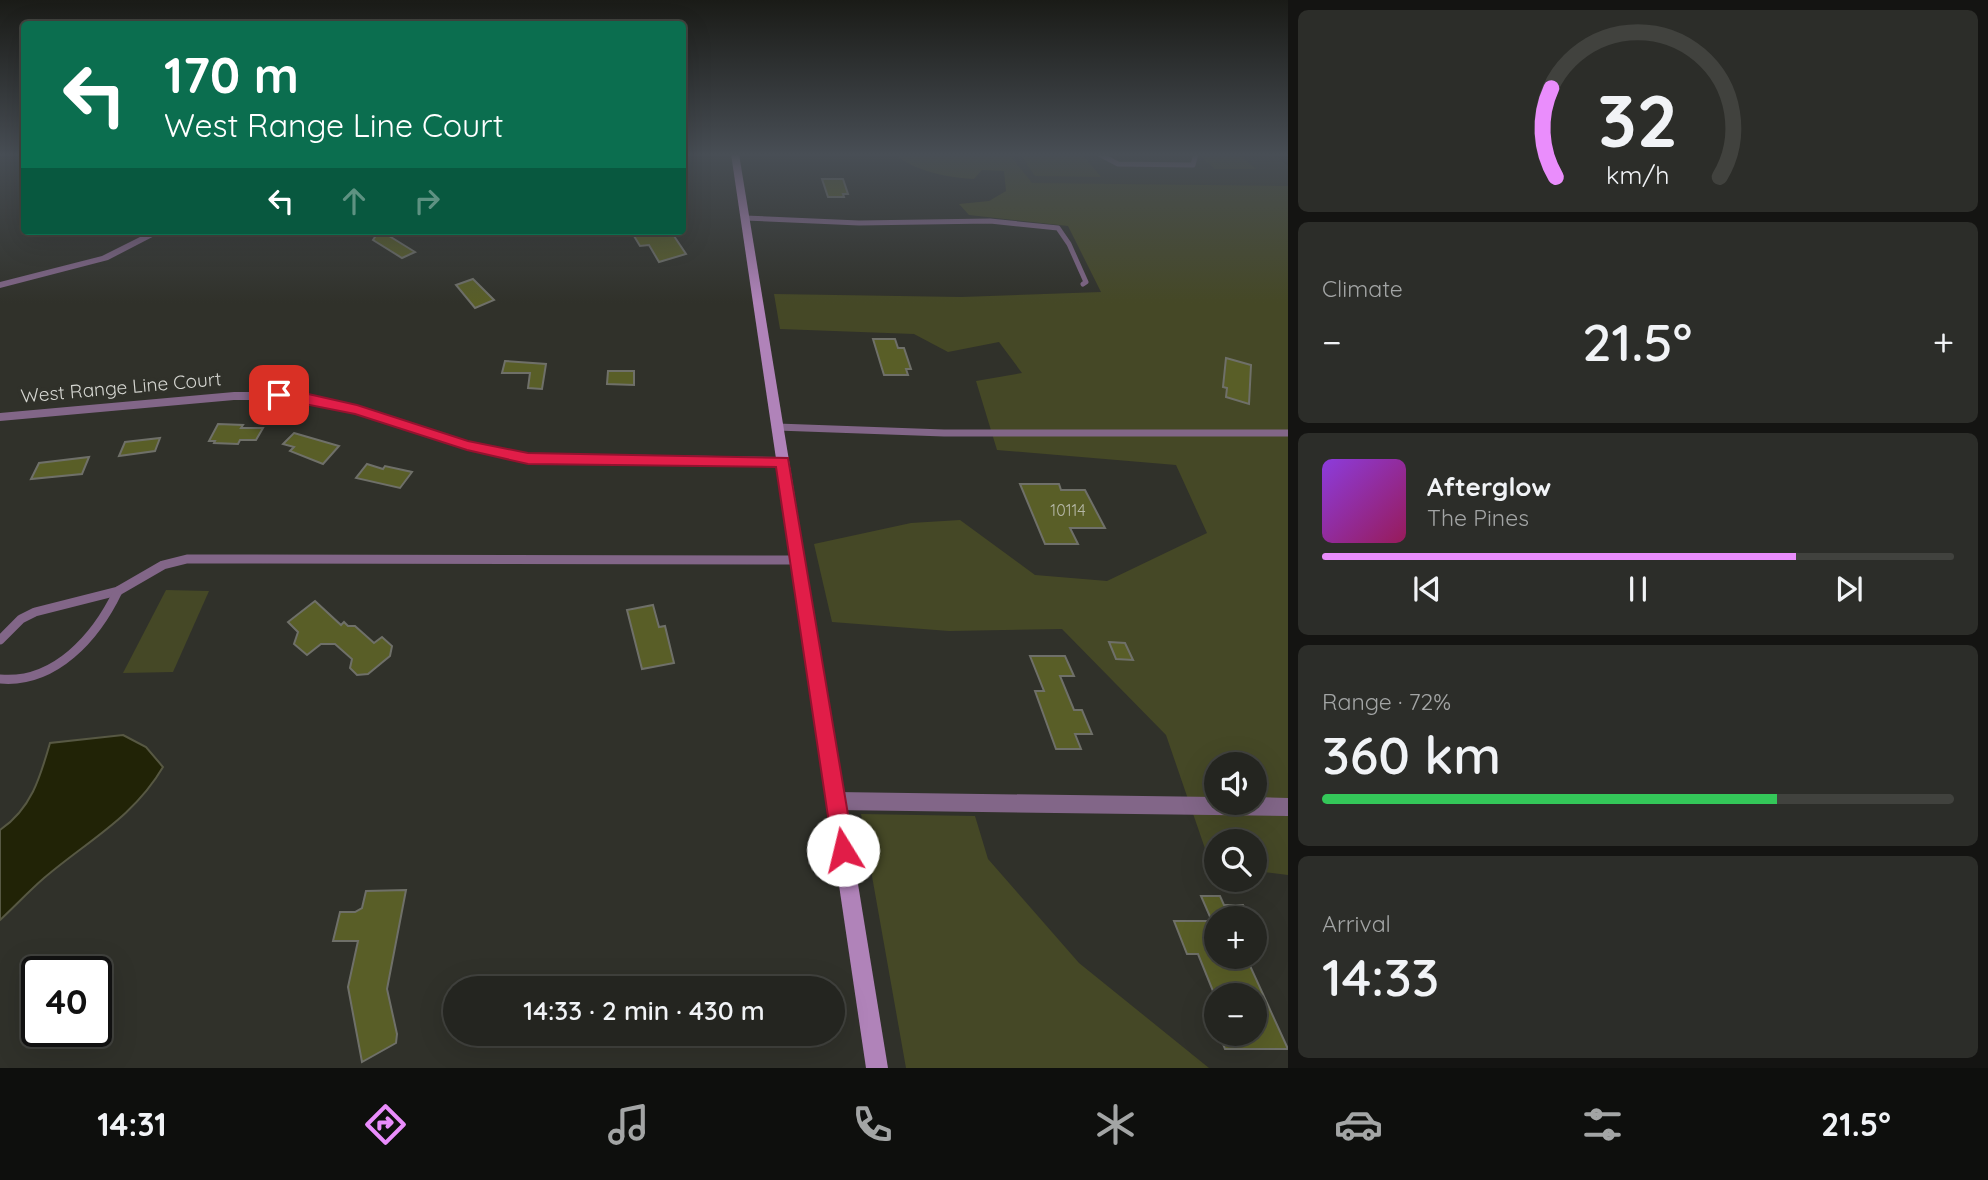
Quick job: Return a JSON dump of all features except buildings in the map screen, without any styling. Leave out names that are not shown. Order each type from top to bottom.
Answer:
[{"type":"street","points":[[743,204],[877,1068]]},
{"type":"street","points":[[0,285],[104,258],[151,235]]},
{"type":"street","name":"West Range Line Court","points":[[0,417],[234,396],[295,396],[357,410],[467,445],[528,458],[782,462]]},
{"type":"street","points":[[836,801],[1288,807]]},
{"type":"lane","points":[[745,219],[877,223],[976,219],[1058,228],[1069,244],[1072,256],[1086,282],[1083,284]]},
{"type":"lane","points":[[777,427],[944,433],[1288,433]]},
{"type":"lane","points":[[0,640],[21,619],[36,612],[118,591],[163,565],[187,559],[797,560]]},
{"type":"lane","points":[[0,678],[32,678],[46,671],[101,623],[118,591]]},
{"type":"shaded area","points":[[959,204],[1288,204],[1288,875],[1267,872],[1267,829],[1204,829],[1204,846],[1166,735],[1062,629],[949,631],[832,622],[814,544],[911,523],[960,520],[1035,575],[1107,581],[1207,533],[1176,465],[997,450],[976,381],[1022,373],[999,342],[948,352],[914,334],[780,329],[774,294],[961,297],[1101,292],[1068,226],[969,215]]},
{"type":"shaded area","points":[[1040,204],[1288,204],[1288,226],[1054,224]]},
{"type":"shaded area","points":[[166,590],[209,591],[173,672],[123,673]]},
{"type":"shaded area","points":[[123,735],[146,747],[163,767],[124,815],[44,878],[0,920],[0,830],[11,822],[33,792],[50,743]]},
{"type":"shaded area","points":[[861,814],[975,816],[988,859],[1079,963],[1209,1068],[906,1068]]},
{"type":"route","points":[[279,395],[324,401],[467,445],[528,458],[568,461],[782,462],[843,850]]}]
